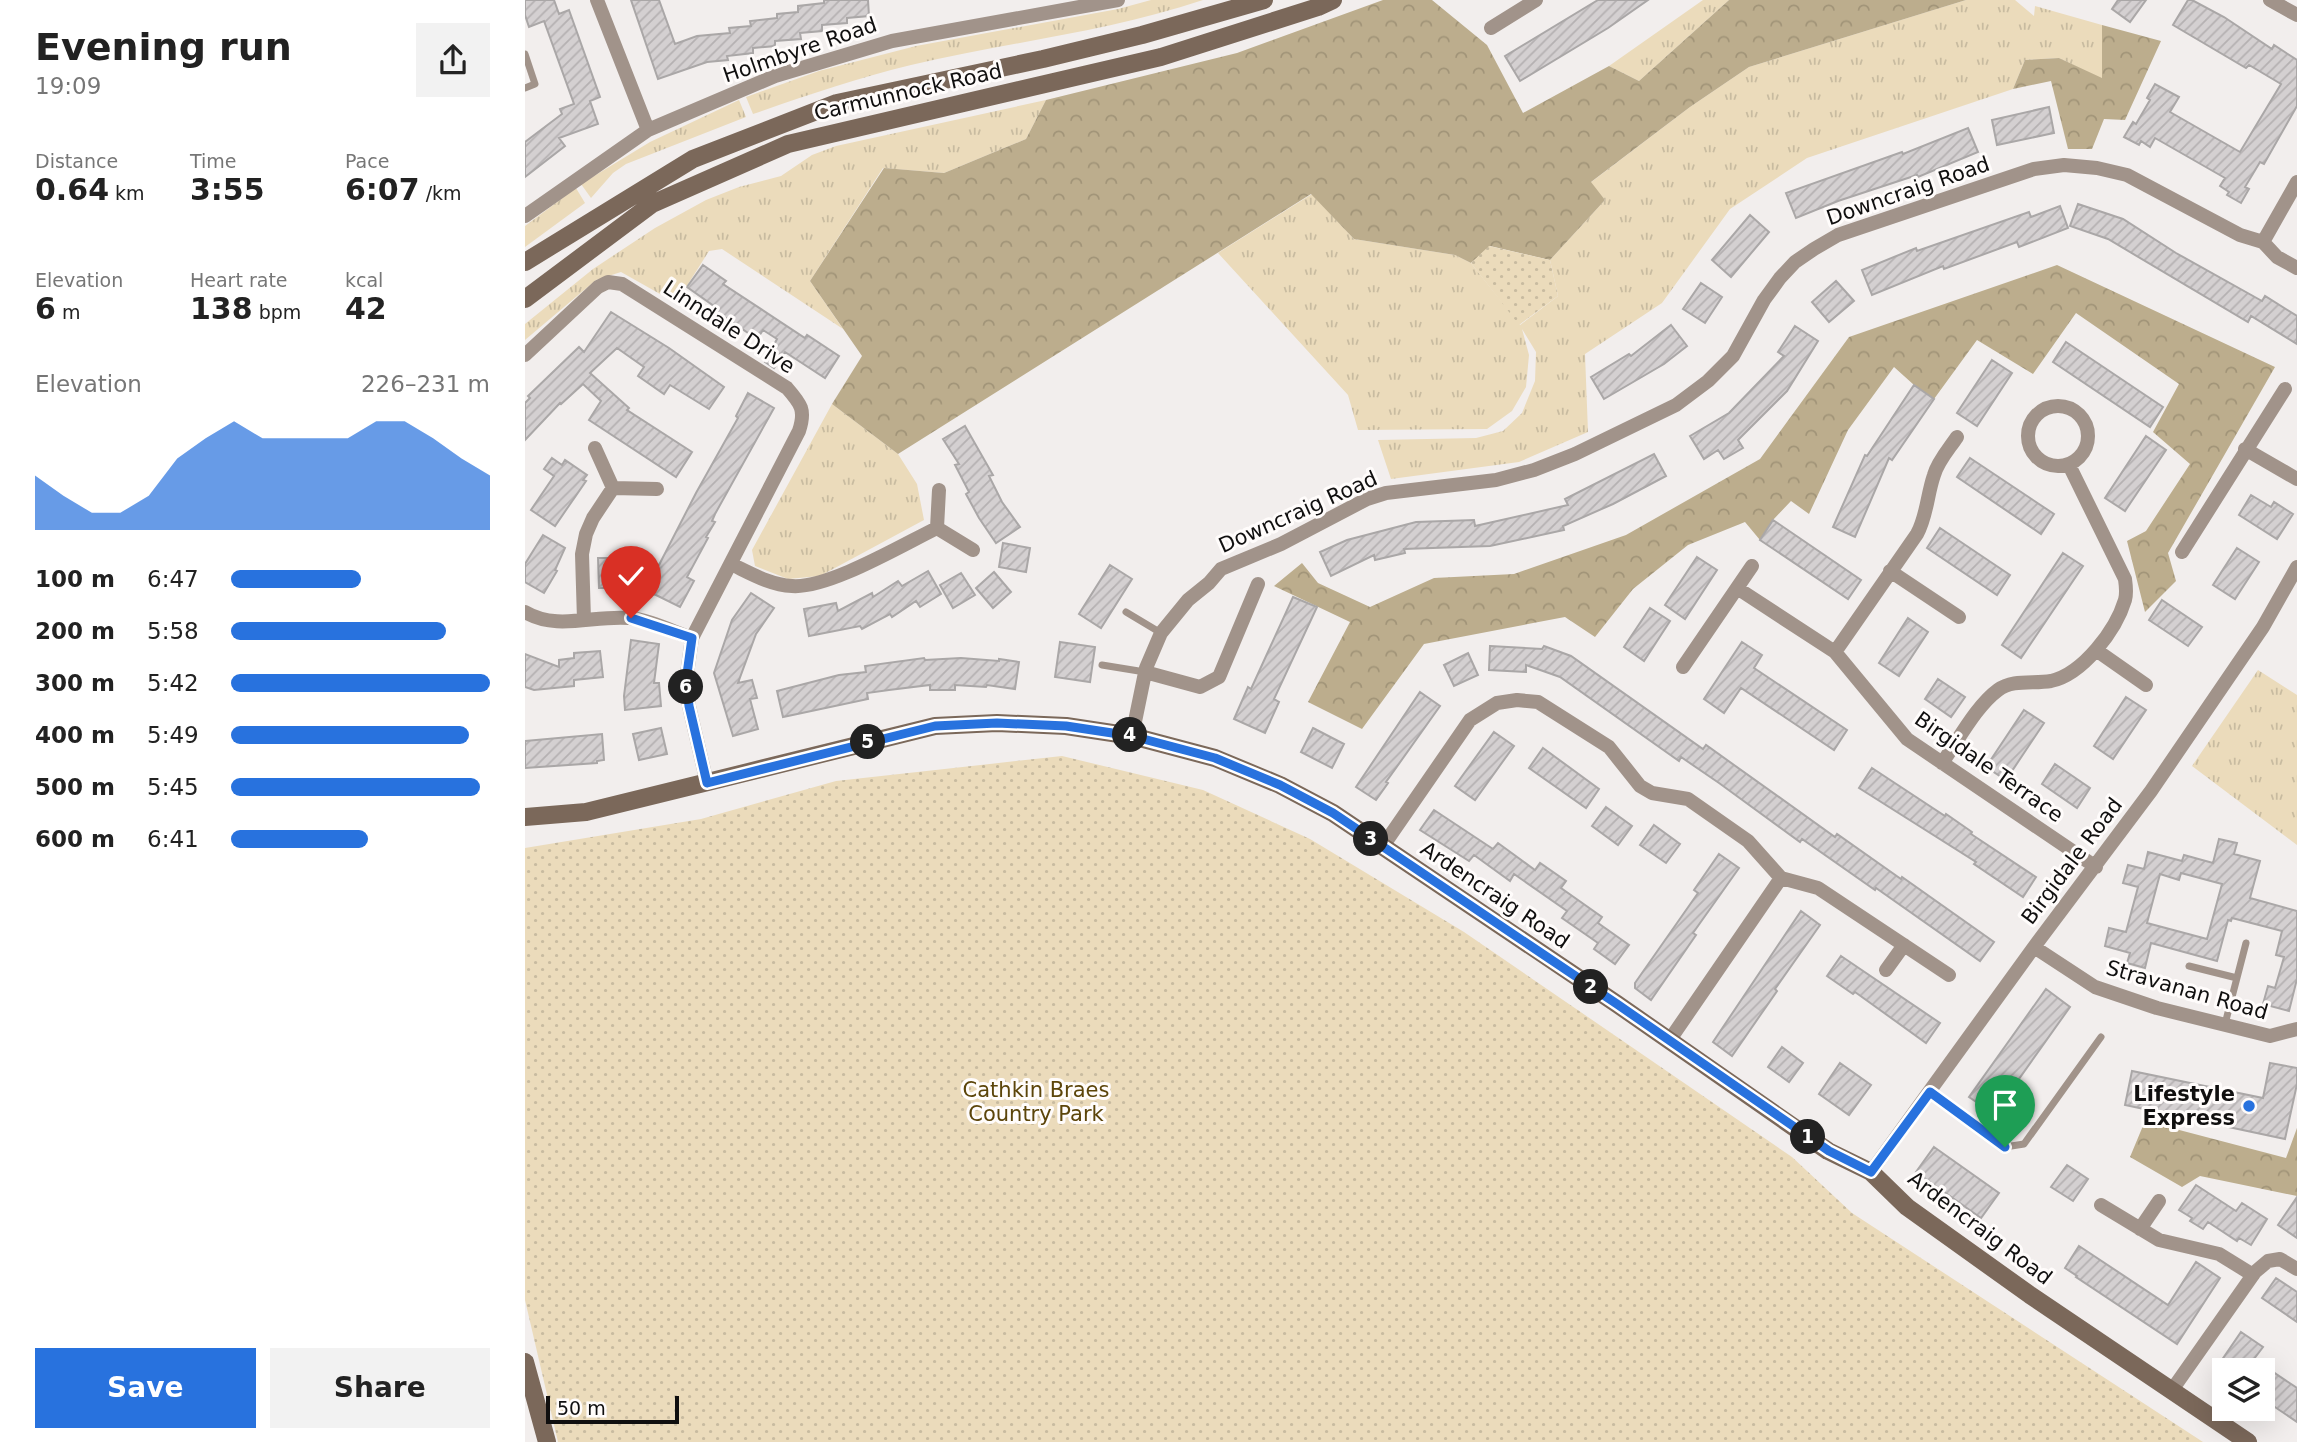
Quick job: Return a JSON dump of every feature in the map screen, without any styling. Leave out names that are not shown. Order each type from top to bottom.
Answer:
[{"type":"street","points":[[597,0],[647,130]]},
{"type":"street","name":"Holmbyre Road","points":[[525,216],[647,130],[775,76],[892,41],[1052,6],[1118,0]]},
{"type":"street","name":"Carmunnock Road","points":[[525,262],[693,159],[837,103],[1068,53],[1264,0]]},
{"type":"street","name":"Carmunnock Road","points":[[525,299],[652,204],[788,144],[1161,57],[1333,0]]},
{"type":"street","points":[[2270,0],[2297,15]]},
{"type":"street","points":[[1491,28],[1531,1]]},
{"type":"street","name":"Downcraig Road","points":[[1132,736],[1145,672],[1161,634],[1188,600],[1221,569],[1281,544],[1367,499],[1386,493],[1496,480],[1534,470],[1574,454],[1675,405],[1709,381],[1733,356],[1763,300],[1795,262],[1838,235],[2034,169],[2064,165],[2097,168],[2127,175],[2240,235],[2263,242],[2277,257],[2297,268]]},
{"type":"street","points":[[2263,242],[2297,182]]},
{"type":"street","name":"Linndale Drive","points":[[525,355],[598,287],[608,282],[622,284],[787,387],[799,401],[804,416],[799,431],[692,638],[686,681],[689,706],[707,783]]},
{"type":"street","points":[[2182,552],[2285,389]]},
{"type":"street","points":[[2066,407],[2085,422],[2088,440],[2085,450],[2078,459],[2069,464],[2052,466],[2042,462],[2032,452],[2028,442],[2028,430],[2032,421],[2038,413],[2047,408],[2066,407]]},
{"type":"street","points":[[1835,652],[1922,524],[1934,474],[1957,437]]},
{"type":"street","points":[[595,448],[613,488]]},
{"type":"street","points":[[2245,449],[2297,480]]},
{"type":"street","points":[[1942,763],[1985,702],[1999,689],[2011,684],[2052,681],[2069,674],[2084,664],[2096,650],[2120,613],[2126,597],[2125,579],[2069,464]]},
{"type":"street","points":[[613,488],[657,489]]},
{"type":"street","points":[[584,620],[582,554],[586,534],[613,488]]},
{"type":"street","points":[[937,528],[939,490]]},
{"type":"street","points":[[731,564],[772,582],[793,587],[809,585],[826,582],[937,528]]},
{"type":"street","points":[[937,528],[974,550]]},
{"type":"street","points":[[1683,667],[1752,566]]},
{"type":"street","name":"Birgidale Road","points":[[1871,1172],[2034,947],[2096,867],[2207,711],[2293,587],[2297,567]]},
{"type":"street","points":[[1891,571],[1959,617]]},
{"type":"street","points":[[1145,672],[1200,687],[1219,677],[1258,584]]},
{"type":"street","name":"Birgidale Terrace","points":[[1737,588],[1835,652],[1907,739],[2096,867]]},
{"type":"street","points":[[525,612],[536,619],[555,623],[631,618],[692,638]]},
{"type":"street","points":[[2096,650],[2146,685]]},
{"type":"street","points":[[1383,846],[1470,720],[1497,703],[1517,700],[1538,702],[1609,747],[1640,786],[1652,793],[1688,799],[1748,841],[1781,878],[1818,888],[1949,975]]},
{"type":"street","name":"Ardencraig Road","points":[[525,817],[586,812],[935,726],[997,723],[1066,726],[1132,736],[1215,758],[1280,785],[1333,813],[1383,846],[1829,1151],[1871,1172],[1907,1207],[2030,1295],[2248,1442]]},
{"type":"street","points":[[1669,1041],[1781,878]]},
{"type":"street","points":[[1886,970],[1904,945]]},
{"type":"street","name":"Stravanan Road","points":[[2034,947],[2095,987],[2157,1007],[2270,1036],[2297,1029]]},
{"type":"street","points":[[2140,1228],[2159,1201]]},
{"type":"street","points":[[2101,1205],[2159,1240],[2219,1254],[2253,1275]]},
{"type":"street","points":[[2172,1390],[2253,1275],[2268,1261],[2280,1259],[2297,1269]]},
{"type":"street","points":[[525,1362],[547,1442]]},
{"type":"lane","points":[[525,54],[535,84],[525,88]]},
{"type":"lane","points":[[1126,612],[1161,634]]},
{"type":"lane","points":[[1103,665],[1145,672]]},
{"type":"lane","points":[[2225,1024],[2246,943]]},
{"type":"lane","points":[[2189,966],[2237,978]]},
{"type":"lane","points":[[1930,1092],[2005,1147],[2024,1144],[2101,1037]]},
{"type":"green space","points":[[1151,0],[1203,0],[1131,20],[891,70],[753,114],[746,97],[819,71],[916,46],[1118,9]]},
{"type":"green space","points":[[1383,0],[1432,0],[1487,45],[1523,113],[1609,66],[1639,81],[1729,0],[1966,0],[1749,67],[1690,107],[1591,182],[1605,200],[1550,260],[1490,246],[1471,263],[1455,255],[1354,239],[1311,194],[898,454],[832,404],[862,356],[810,281],[884,168],[944,173],[1026,139],[1046,100],[1237,53]]},
{"type":"green space","points":[[1703,0],[1729,0],[1639,81],[1609,66]]},
{"type":"green space","points":[[1966,0],[2015,0],[2034,16],[2035,6],[2102,25],[2102,79],[2059,58],[2025,60],[2013,89],[1807,158],[1730,209],[1662,303],[1585,354],[1588,432],[1519,462],[1391,479],[1378,440],[1476,438],[1503,431],[1522,413],[1535,381],[1536,352],[1522,329],[1529,355],[1526,387],[1512,411],[1487,429],[1358,430],[1348,395],[1218,253],[1312,194],[1354,239],[1455,255],[1471,263],[1520,325],[1558,296],[1550,260],[1605,200],[1590,183],[1690,107],[1749,67]]},
{"type":"green space","points":[[2102,25],[2161,41],[2125,120],[2104,119],[2092,149],[2068,149],[2051,81],[2013,89],[2025,60],[2059,58],[2102,78]]},
{"type":"green space","points":[[739,100],[746,117],[626,164],[613,173],[591,198],[581,184],[650,142]]},
{"type":"green space","points":[[1046,100],[1026,139],[944,173],[883,168],[810,281],[843,329],[722,249],[709,251],[676,303],[621,272],[596,280],[525,340],[525,324],[593,269],[655,228],[706,200],[739,187],[781,176],[812,155],[836,146]]},
{"type":"green space","points":[[576,188],[585,203],[525,247],[525,226]]},
{"type":"green space","points":[[1489,246],[1550,260],[1558,296],[1519,325],[1471,263]]},
{"type":"green space","points":[[2057,265],[2275,367],[2168,553],[2176,581],[2145,612],[2127,541],[2146,531],[2190,464],[2153,432],[2179,384],[2076,313],[2033,374],[1977,340],[1934,399],[1894,367],[1848,430],[1809,514],[1791,501],[1773,520],[1760,540],[1745,522],[1688,545],[1633,589],[1595,637],[1565,617],[1424,644],[1362,729],[1308,702],[1350,622],[1274,586],[1302,563],[1318,583],[1370,607],[1434,578],[1514,574],[1626,535],[1760,459],[1849,337]]},
{"type":"green space","points":[[832,404],[898,454],[917,484],[924,520],[820,576],[788,579],[755,566],[752,550]]},
{"type":"green space","points":[[2258,670],[2297,695],[2297,845],[2192,766]]},
{"type":"green space","name":"Cathkin Braes Country Park","points":[[1062,756],[1203,790],[1310,839],[1464,932],[1792,1157],[1852,1213],[2203,1442],[558,1442],[525,1300],[525,848],[701,819],[836,781]]},
{"type":"green space","points":[[2145,1121],[2286,1158],[2297,1128],[2297,1196],[2200,1176],[2182,1187],[2130,1157]]},
{"type":"building","points":[[525,0],[554,0],[559,14],[569,10],[600,97],[590,101],[598,124],[559,138],[565,146],[525,177],[525,142],[562,114],[560,109],[574,104],[544,21],[529,27],[525,15]]},
{"type":"building","points":[[631,0],[659,0],[675,44],[697,36],[730,33],[729,28],[751,26],[750,21],[777,18],[777,14],[798,12],[798,6],[824,3],[824,0],[868,0],[869,16],[847,18],[847,23],[822,25],[822,31],[800,33],[801,39],[775,41],[775,46],[753,48],[753,53],[727,56],[728,60],[707,62],[658,79]]},
{"type":"building","points":[[1598,0],[1648,0],[1608,28],[1520,81],[1505,56]]},
{"type":"building","points":[[2118,0],[2146,0],[2130,22],[2112,9]]},
{"type":"building","points":[[2188,0],[2224,17],[2272,49],[2274,45],[2297,60],[2297,106],[2264,164],[2260,162],[2245,187],[2249,189],[2241,203],[2227,195],[2229,192],[2220,186],[2225,178],[2155,138],[2150,147],[2141,141],[2139,145],[2124,137],[2133,122],[2136,124],[2150,100],[2147,98],[2155,84],[2179,97],[2170,112],[2240,152],[2281,84],[2249,65],[2246,68],[2173,25]]},
{"type":"building","points":[[2049,107],[2054,133],[1997,145],[1992,120]]},
{"type":"building","points":[[1968,128],[1978,152],[1918,177],[1917,175],[1838,201],[1796,218],[1786,193],[1902,152],[1903,154]]},
{"type":"building","points":[[2078,204],[2123,219],[2176,253],[2262,301],[2265,296],[2297,316],[2297,344],[2251,316],[2248,322],[2108,239],[2070,226]]},
{"type":"building","points":[[2060,206],[2068,228],[2019,247],[2017,242],[1944,269],[1943,266],[1872,295],[1862,270],[1916,248],[1917,251],[2029,212],[2031,217]]},
{"type":"building","points":[[1750,215],[1769,232],[1731,277],[1712,260]]},
{"type":"building","points":[[703,265],[726,281],[723,284],[805,338],[807,335],[839,356],[825,378],[785,352],[774,368],[765,362],[777,339],[763,330],[757,339],[687,287]]},
{"type":"building","points":[[1836,281],[1854,301],[1829,322],[1812,302]]},
{"type":"building","points":[[1701,283],[1722,297],[1705,323],[1683,309]]},
{"type":"building","points":[[611,312],[724,387],[709,409],[670,385],[664,394],[638,376],[644,367],[617,348],[590,373],[629,408],[627,410],[692,452],[676,477],[589,420],[601,401],[583,384],[560,403],[525,440],[525,403],[530,398],[528,396],[579,347],[584,352]]},
{"type":"building","points":[[1671,325],[1687,346],[1664,364],[1604,399],[1591,377],[1629,354],[1631,356]]},
{"type":"building","points":[[1795,326],[1818,341],[1787,391],[1738,440],[1743,448],[1724,459],[1718,450],[1704,459],[1690,436],[1729,413],[1784,356],[1778,352]]},
{"type":"building","points":[[2066,342],[2163,407],[2150,427],[2053,362]]},
{"type":"building","points":[[1992,360],[2012,373],[1977,426],[1957,413]]},
{"type":"building","points":[[1914,385],[1934,399],[1892,460],[1889,458],[1855,537],[1833,527],[1865,455],[1867,456]]},
{"type":"building","points":[[748,393],[774,408],[715,514],[712,521],[715,522],[706,537],[708,538],[687,577],[694,581],[680,607],[656,595],[625,588],[599,588],[598,558],[628,558],[659,565],[738,418],[736,416]]},
{"type":"building","points":[[965,426],[993,475],[989,476],[1002,502],[1020,527],[996,543],[966,494],[969,492],[955,465],[959,464],[943,439]]},
{"type":"building","points":[[2146,436],[2166,450],[2125,511],[2105,498]]},
{"type":"building","points":[[1654,454],[1666,476],[1563,526],[1564,530],[1490,546],[1404,549],[1405,553],[1375,560],[1374,555],[1331,576],[1320,552],[1347,540],[1416,522],[1474,520],[1475,526],[1568,505],[1565,499]]},
{"type":"building","points":[[552,458],[562,465],[565,460],[587,475],[583,480],[586,481],[555,526],[531,510],[554,476],[544,469]]},
{"type":"building","points":[[1970,458],[2054,514],[2041,534],[1957,477]]},
{"type":"building","points":[[2251,495],[2271,507],[2274,502],[2293,514],[2277,539],[2239,515]]},
{"type":"building","points":[[1773,520],[1861,580],[1848,599],[1760,540]]},
{"type":"building","points":[[1940,528],[2010,575],[1997,595],[1927,548]]},
{"type":"building","points":[[543,535],[565,548],[555,570],[557,571],[544,593],[525,582],[525,564]]},
{"type":"building","points":[[1003,543],[1030,548],[1026,572],[999,567]]},
{"type":"building","points":[[2237,548],[2259,562],[2235,599],[2213,585]]},
{"type":"building","points":[[2063,553],[2083,566],[2021,658],[2002,645]]},
{"type":"building","points":[[1697,557],[1717,570],[1685,619],[1665,605]]},
{"type":"building","points":[[1110,565],[1132,579],[1101,628],[1079,614]]},
{"type":"building","points":[[928,571],[941,594],[920,607],[916,601],[892,617],[890,614],[862,629],[860,626],[809,636],[804,609],[836,603],[838,611],[872,593],[873,597],[898,581],[902,586]]},
{"type":"building","points":[[994,572],[1011,592],[993,608],[976,588]]},
{"type":"building","points":[[961,573],[975,595],[953,608],[940,585]]},
{"type":"building","points":[[751,593],[774,608],[756,634],[738,683],[752,680],[757,698],[750,699],[758,729],[733,736],[714,673],[732,620]]},
{"type":"building","points":[[1293,597],[1317,607],[1274,699],[1279,702],[1265,733],[1234,719],[1248,687],[1251,689]]},
{"type":"building","points":[[2162,600],[2202,627],[2188,646],[2149,620]]},
{"type":"building","points":[[1650,608],[1670,621],[1644,661],[1624,647]]},
{"type":"building","points":[[1908,618],[1928,632],[1899,676],[1879,663]]},
{"type":"building","points":[[631,640],[659,644],[654,683],[659,683],[661,706],[625,710],[624,696]]},
{"type":"building","points":[[1060,642],[1095,647],[1090,682],[1055,677]]},
{"type":"building","points":[[1742,642],[1762,655],[1754,668],[1847,730],[1834,750],[1741,688],[1724,713],[1704,699]]},
{"type":"building","points":[[1490,646],[1542,649],[1544,646],[1571,656],[1703,749],[1706,745],[1835,837],[1837,834],[1994,942],[1980,961],[1802,839],[1800,842],[1681,757],[1679,761],[1560,677],[1526,665],[1526,672],[1489,670]]},
{"type":"building","points":[[600,651],[603,677],[574,680],[574,686],[534,690],[525,687],[525,654],[559,667],[559,660],[574,658],[574,653]]},
{"type":"building","points":[[1468,653],[1478,675],[1454,686],[1444,665]]},
{"type":"building","points":[[924,658],[999,659],[1019,662],[1015,689],[987,685],[955,685],[955,690],[930,690],[930,685],[867,693],[868,699],[783,717],[777,691],[839,675],[866,672],[865,666]]},
{"type":"building","points":[[1938,679],[1965,697],[1951,717],[1925,699]]},
{"type":"building","points":[[1420,692],[1440,706],[1376,800],[1356,787]]},
{"type":"building","points":[[2126,697],[2146,710],[2113,759],[2094,746]]},
{"type":"building","points":[[2024,710],[2044,723],[2006,780],[1986,767]]},
{"type":"building","points":[[661,728],[667,754],[639,760],[633,734]]},
{"type":"building","points":[[1313,728],[1344,744],[1332,768],[1301,752]]},
{"type":"building","points":[[1494,732],[1514,746],[1475,800],[1455,786]]},
{"type":"building","points":[[602,734],[604,760],[597,763],[525,768],[525,741]]},
{"type":"building","points":[[1543,748],[1599,789],[1586,808],[1529,768]]},
{"type":"building","points":[[2055,764],[2090,788],[2077,808],[2042,784]]},
{"type":"building","points":[[1872,768],[1945,816],[1946,814],[2036,877],[2023,897],[1974,864],[1976,862],[1859,788]]},
{"type":"building","points":[[1606,807],[1632,826],[1618,845],[1592,826]]},
{"type":"building","points":[[1434,810],[1493,849],[1498,843],[1535,870],[1540,863],[1566,881],[1561,888],[1602,917],[1598,923],[1629,945],[1615,964],[1594,949],[1598,943],[1562,918],[1567,911],[1514,874],[1510,881],[1474,855],[1469,861],[1420,830]]},
{"type":"building","points":[[1654,825],[1680,844],[1666,863],[1640,845]]},
{"type":"building","points":[[2219,839],[2237,843],[2234,854],[2260,861],[2250,898],[2297,911],[2297,979],[2289,1011],[2263,1004],[2268,986],[2275,988],[2284,957],[2276,955],[2282,931],[2232,918],[2231,921],[2228,920],[2217,961],[2151,943],[2145,968],[2127,963],[2130,953],[2105,946],[2109,928],[2126,932],[2138,887],[2123,883],[2128,865],[2144,869],[2148,852],[2182,861],[2184,855],[2213,863]],"holes":[[[2181,873],[2222,884],[2207,939],[2147,923],[2160,874],[2179,880]]]},
{"type":"building","points":[[1719,854],[1739,868],[1693,933],[1696,935],[1651,1000],[1635,988],[1635,983],[1698,893],[1694,890]]},
{"type":"building","points":[[1801,911],[1820,925],[1732,1056],[1713,1042]]},
{"type":"building","points":[[1841,956],[1940,1023],[1926,1043],[1855,992],[1853,994],[1827,976]]},
{"type":"building","points":[[2046,989],[2070,1007],[1994,1114],[1969,1097]]},
{"type":"building","points":[[1782,1047],[1803,1063],[1789,1082],[1768,1067]]},
{"type":"building","points":[[1840,1063],[1871,1085],[1849,1115],[1819,1094]]},
{"type":"building","points":[[2270,1063],[2297,1068],[2297,1084],[2285,1139],[2125,1105],[2132,1071],[2263,1098]]},
{"type":"building","points":[[1934,1147],[1999,1193],[1981,1218],[1916,1172]]},
{"type":"building","points":[[2067,1165],[2088,1179],[2073,1201],[2051,1187]]},
{"type":"building","points":[[2196,1185],[2236,1211],[2242,1203],[2267,1219],[2251,1245],[2239,1238],[2237,1241],[2208,1222],[2203,1229],[2179,1210]]},
{"type":"building","points":[[2297,1197],[2297,1238],[2278,1225]]},
{"type":"building","points":[[2079,1246],[2168,1305],[2196,1262],[2220,1278],[2177,1344],[2065,1268]]},
{"type":"building","points":[[2276,1278],[2297,1292],[2297,1322],[2262,1298]]},
{"type":"building","points":[[2241,1332],[2263,1347],[2255,1358],[2223,1358]]},
{"type":"building","points":[[2275,1373],[2297,1388],[2297,1422],[2275,1407]]},
{"type":"place","name":"Lifestyle Express","points":[[2249,1106]]},
{"type":"route","points":[[631,618],[692,638],[686,681],[689,706],[707,783],[935,726],[997,723],[1066,726],[1172,745],[1215,758],[1280,785],[1333,813],[1829,1151],[1871,1172],[1930,1092],[2005,1147]]}]
